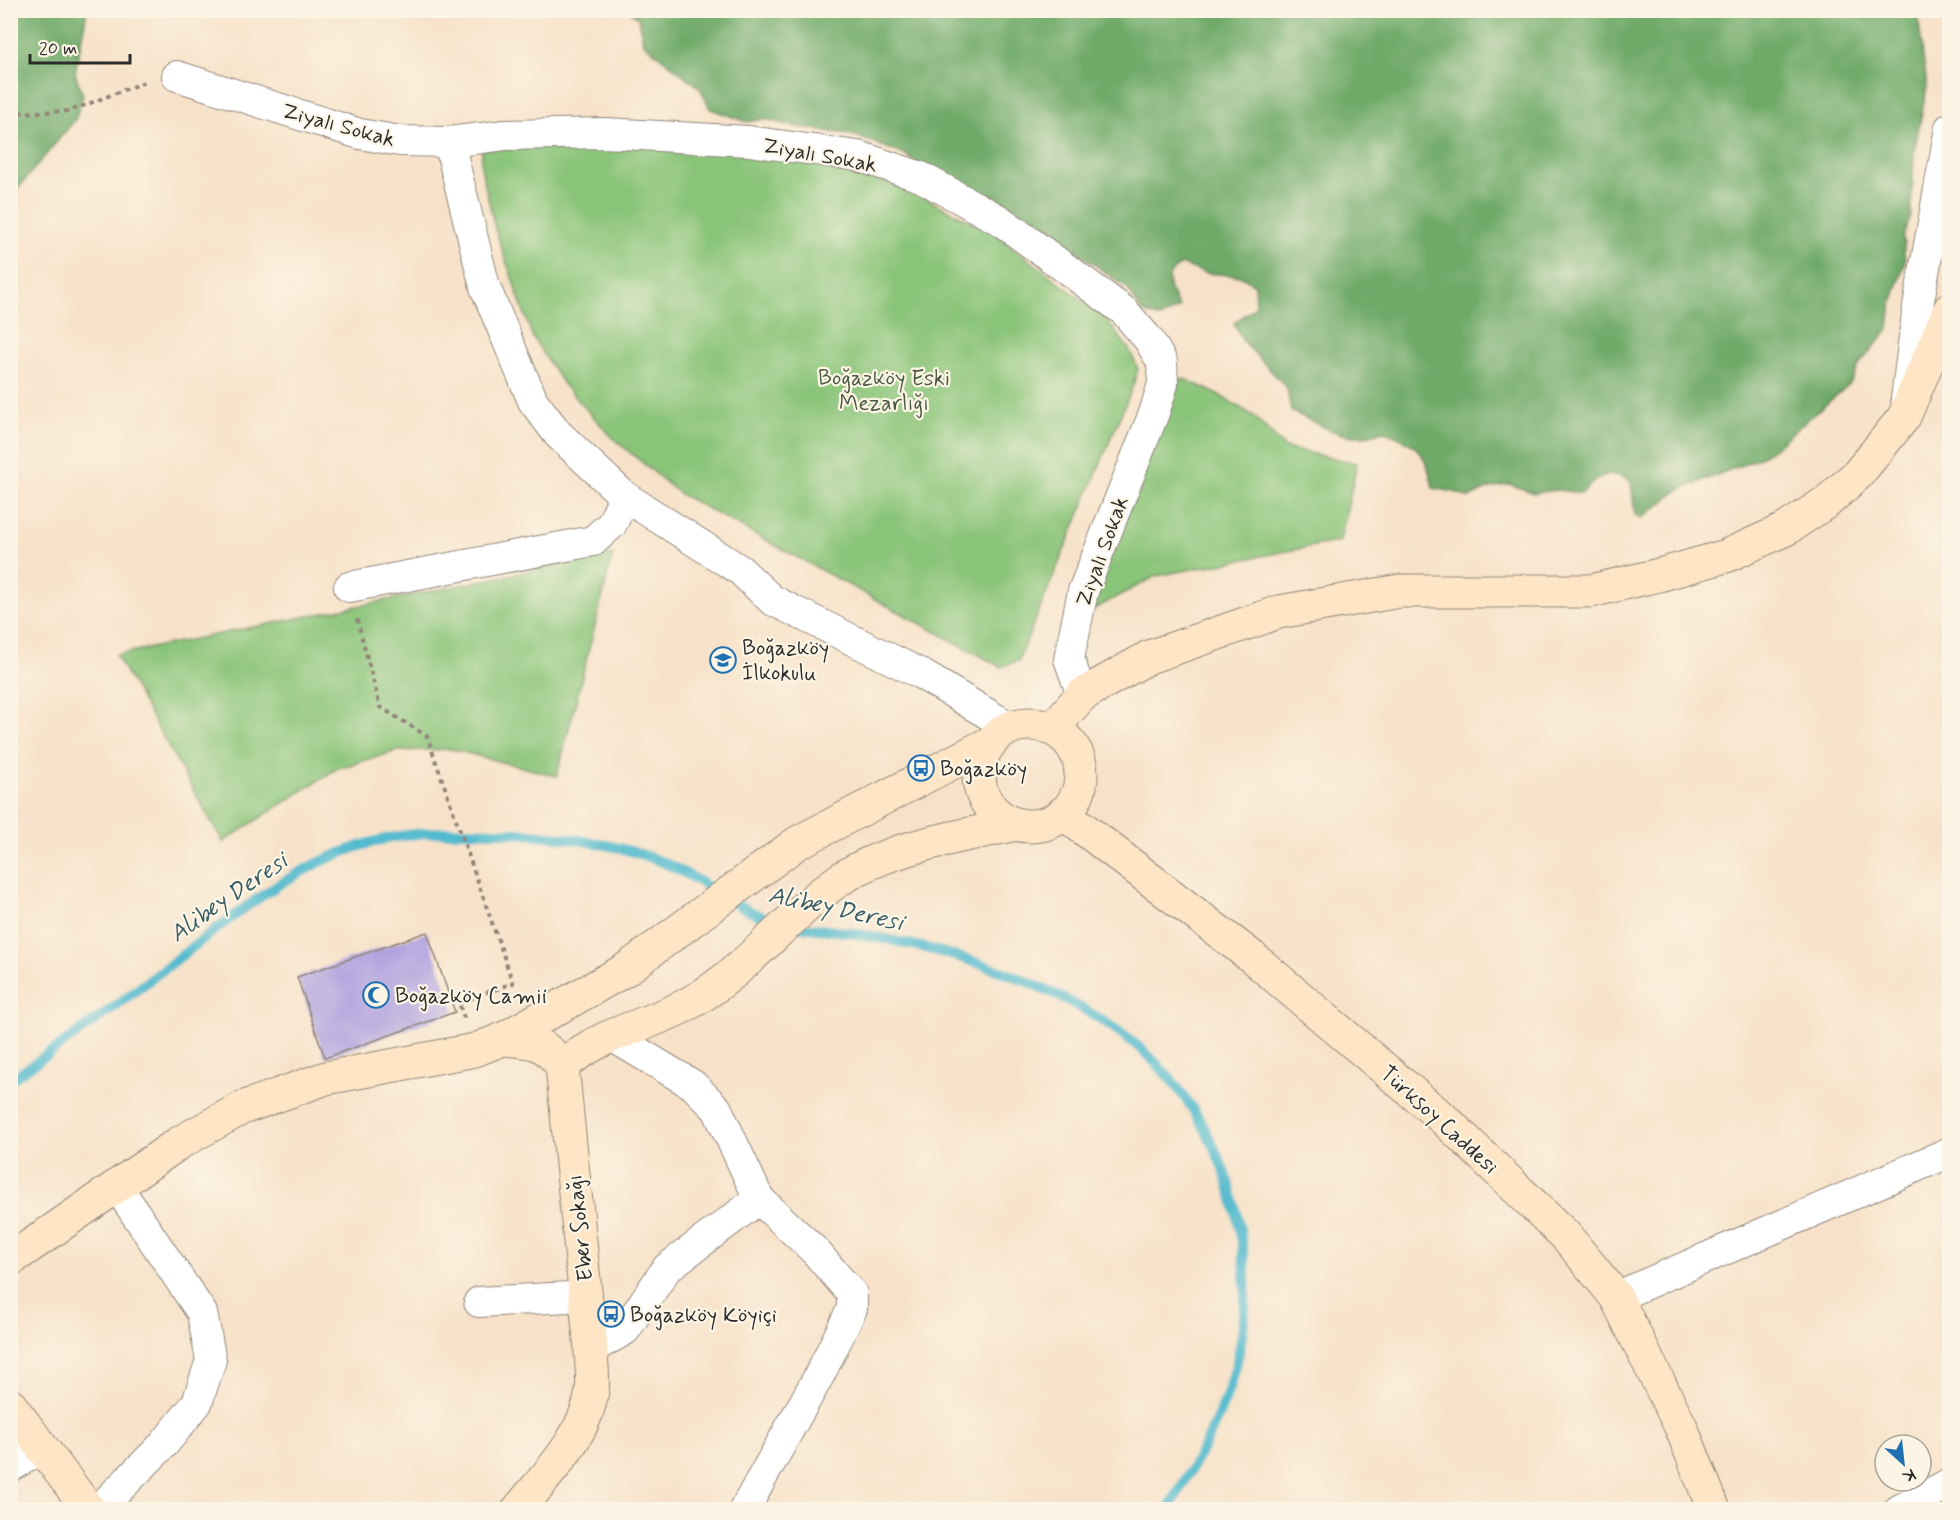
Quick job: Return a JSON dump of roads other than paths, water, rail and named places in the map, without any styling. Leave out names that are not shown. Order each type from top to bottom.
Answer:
[{"type":"main road","points":[[1052,729],[1082,695],[1149,657],[1194,639],[1279,612],[1401,591],[1591,591],[1663,574],[1726,555],[1786,529],[1828,501],[1858,474],[1904,417],[1950,309]]},
{"type":"main road","points":[[10,1260],[179,1143],[242,1108],[327,1078],[489,1045],[528,1041],[549,1048],[562,1066],[583,1049],[609,1035],[687,1004],[721,982],[839,880],[893,853],[1016,824],[1032,826],[1049,822],[1063,813],[1074,801],[1080,785],[1081,768],[1075,752],[1065,738],[1052,729],[1035,724],[1001,736],[797,843],[625,970],[489,1045]]},
{"type":"main road","points":[[1001,736],[982,757],[979,774],[981,790],[995,811],[1016,824]]},
{"type":"main road","name":"Türksoy Caddesi","points":[[1063,813],[1252,957],[1446,1121],[1566,1236],[1616,1297],[1681,1427],[1714,1509]]},
{"type":"main road","name":"Eber Sokağı","points":[[518,1509],[557,1463],[578,1431],[592,1392],[587,1296],[562,1066]]},
{"type":"main road","points":[[10,1405],[89,1509]]},
{"type":"street","name":"Ziyalı Sokak","points":[[177,76],[360,134],[400,141],[449,142],[505,135],[605,133],[749,141],[858,156],[921,177],[1001,220],[1124,311],[1149,340],[1162,362],[1163,384],[1154,413],[1083,591],[1069,659],[1082,695]]},
{"type":"street","points":[[1904,417],[1918,306],[1950,128]]},
{"type":"street","points":[[449,142],[485,287],[533,401],[558,434],[624,496],[740,570],[772,600],[921,674],[1001,736]]},
{"type":"street","points":[[349,587],[593,541],[612,524],[624,496]]},
{"type":"street","points":[[609,1035],[693,1086],[717,1109],[759,1199],[815,1251],[852,1294],[852,1309],[819,1376],[744,1509]]},
{"type":"street","points":[[1616,1297],[1950,1152]]},
{"type":"street","points":[[98,1509],[164,1444],[197,1403],[211,1360],[202,1313],[117,1186]]},
{"type":"street","points":[[591,1349],[625,1330],[667,1268],[759,1199]]},
{"type":"street","points":[[478,1302],[587,1296]]},
{"type":"street","points":[[10,1467],[42,1448]]},
{"type":"street","points":[[1899,1509],[1950,1483]]},
{"type":"waterway","name":"Alibey Deresi","points":[[10,1080],[90,1024],[247,906],[302,871],[362,845],[425,833],[498,832],[537,835],[612,847],[673,867],[747,910],[774,921],[901,942],[949,954],[1001,971],[1040,987],[1096,1016],[1130,1040],[1165,1072],[1193,1110],[1216,1152],[1232,1196],[1242,1243],[1245,1290],[1242,1337],[1231,1383],[1218,1416],[1168,1510]]},
{"type":"place","name":"Boğazköy İlkokulu","points":[[723,660]]},
{"type":"place","name":"Boğazköy","points":[[921,768]]},
{"type":"place","name":"Boğazköy Camii","points":[[376,995]]},
{"type":"place","name":"Boğazköy Köyiçi","points":[[611,1314]]},
{"type":"park label","name":"Boğazköy Eski Mezarlığı","points":[[884,390]]}]
